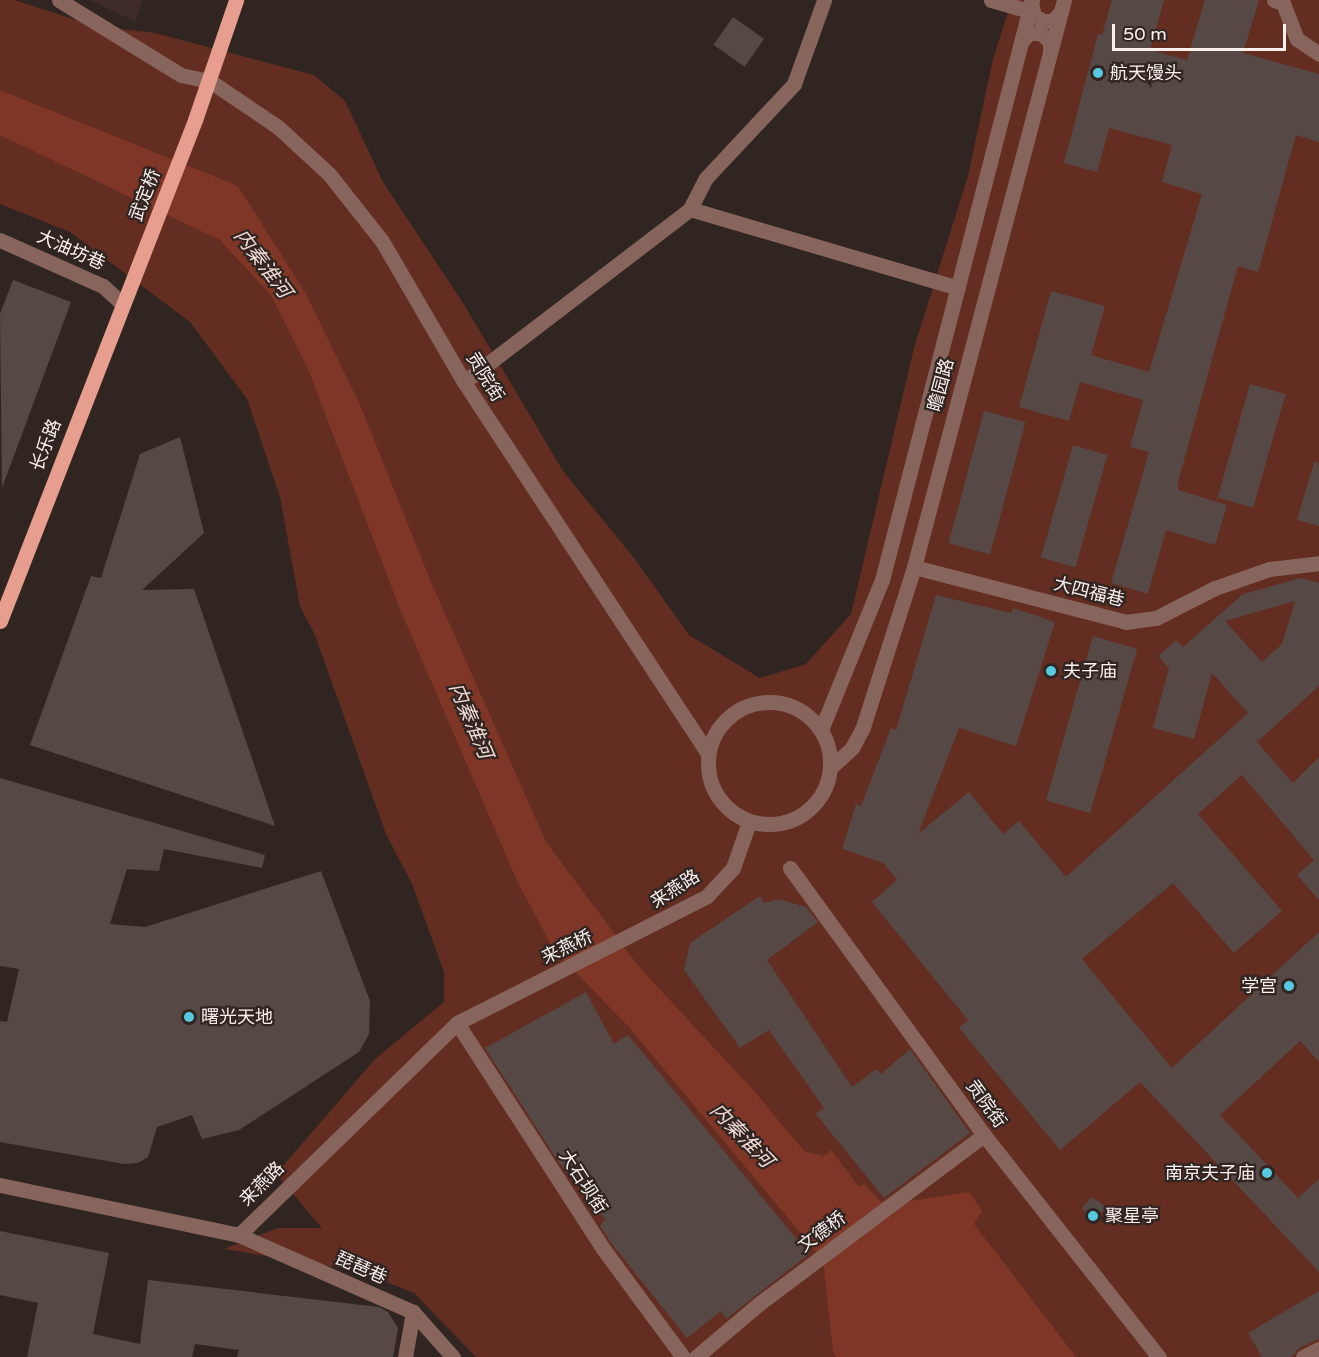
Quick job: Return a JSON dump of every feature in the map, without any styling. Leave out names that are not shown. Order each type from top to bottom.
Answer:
[{"type":"main road","points":[[210,81],[236,0]]},
{"type":"main road","name":"武定桥","points":[[131,284],[210,81]]},
{"type":"main road","name":"长乐路","points":[[0,621],[121,303],[131,284]]},
{"type":"street","name":"贡院街","points":[[59,0],[181,75],[210,81],[278,127],[329,174],[382,241],[464,382],[708,753]]},
{"type":"street","points":[[464,382],[690,209],[706,178],[794,84],[824,0]]},
{"type":"street","points":[[991,0],[1031,4],[1034,16],[1043,21],[1056,19],[1063,5]]},
{"type":"street","points":[[1274,0],[1283,3],[1297,39],[1319,54]]},
{"type":"street","name":"瞻园路","points":[[821,730],[882,580],[1031,4]]},
{"type":"street","name":"瞻园路","points":[[831,767],[852,748],[863,727],[914,567],[1063,5]]},
{"type":"street","points":[[1021,42],[1029,33],[1040,33],[1050,41],[1050,51]]},
{"type":"street","points":[[690,209],[958,288]]},
{"type":"street","name":"大油坊巷","points":[[0,240],[103,286],[121,303]]},
{"type":"street","name":"大四福巷","points":[[914,567],[1126,622],[1156,618],[1215,588],[1269,569],[1319,563]]},
{"type":"street","points":[[756,703],[788,704],[807,714],[821,730],[831,767],[817,802],[803,815],[767,825],[749,822],[730,811],[716,795],[708,775],[708,753],[715,733],[728,717],[756,703]]},
{"type":"street","name":"来燕路","points":[[653,926],[707,896],[733,868],[749,822]]},
{"type":"street","name":"贡院街","points":[[790,868],[984,1135],[1159,1357]]},
{"type":"street","name":"来燕桥","points":[[498,1003],[653,926]]},
{"type":"street","name":"来燕路","points":[[0,1185],[239,1235],[457,1023],[498,1003]]},
{"type":"street","name":"大石坝街","points":[[457,1023],[604,1250],[683,1357]]},
{"type":"street","name":"文德桥","points":[[696,1357],[760,1303],[984,1135]]},
{"type":"street","name":"琵琶巷","points":[[239,1235],[412,1312],[453,1357]]},
{"type":"street","points":[[405,1357],[412,1312]]},
{"type":"street","points":[[1303,1357],[1319,1349]]},
{"type":"shaded area","name":"夫子庙","points":[[0,0],[14,0],[95,26],[155,33],[314,75],[345,101],[383,182],[463,303],[563,471],[634,558],[689,635],[760,678],[806,664],[851,614],[914,348],[968,176],[993,59],[1012,0],[1319,0],[1319,1357],[476,1357],[414,1293],[359,1271],[224,1249],[278,1228],[322,1228],[276,1174],[375,1059],[444,1002],[444,972],[412,884],[386,834],[315,635],[300,606],[280,497],[247,399],[190,322],[70,232],[0,204]]},
{"type":"shaded area","points":[[90,0],[143,0],[135,21]]},
{"type":"water","name":"内秦淮河","points":[[0,90],[238,186],[306,294],[361,407],[431,582],[546,842],[640,968],[754,1091],[804,1151],[824,1156],[831,1150],[859,1187],[864,1184],[884,1205],[969,1192],[982,1211],[974,1224],[1076,1357],[837,1357],[833,1352],[823,1260],[628,1026],[554,950],[518,883],[400,609],[308,369],[271,295],[220,240],[0,135]]},
{"type":"building","points":[[1112,0],[1164,0],[1150,50],[1187,60],[1205,0],[1259,0],[1243,53],[1319,74],[1319,142],[1296,135],[1258,272],[1238,266],[1178,482],[1178,490],[1227,505],[1215,545],[1166,530],[1148,594],[1111,583],[1149,452],[1130,447],[1143,400],[1080,382],[1069,421],[1019,407],[1051,291],[1105,306],[1091,355],[1149,372],[1202,194],[1162,182],[1172,145],[1109,128],[1097,172],[1064,163],[1098,34],[1102,35]]},
{"type":"building","points":[[733,17],[764,39],[745,67],[713,45]]},
{"type":"building","points":[[13,280],[71,302],[2,488],[0,314]]},
{"type":"building","points":[[1250,384],[1286,394],[1253,508],[1217,497]]},
{"type":"building","points":[[984,411],[1026,422],[990,554],[949,543]]},
{"type":"building","points":[[180,437],[204,533],[142,590],[194,589],[275,826],[30,745],[91,576],[101,578],[140,454]]},
{"type":"building","points":[[1073,445],[1108,455],[1075,567],[1041,557]]},
{"type":"building","points":[[1314,462],[1319,463],[1319,526],[1297,520]]},
{"type":"building","points":[[1301,578],[1319,583],[1319,686],[1257,742],[1293,783],[1319,757],[1319,900],[1297,875],[1314,860],[1242,775],[1198,814],[1282,911],[1234,953],[1173,883],[1082,959],[1172,1068],[1319,932],[1319,1062],[1300,1041],[1220,1115],[1298,1198],[1319,1179],[1319,1272],[1140,1082],[1060,1150],[959,1028],[968,1020],[872,902],[897,880],[883,863],[842,849],[856,804],[861,806],[891,728],[896,730],[936,595],[1011,613],[1013,608],[1055,622],[1016,746],[959,728],[918,834],[969,792],[1003,834],[1019,821],[1066,877],[1248,713],[1212,673],[1194,739],[1153,728],[1169,668],[1158,656],[1176,640],[1183,647],[1243,594]],"holes":[[[1295,601],[1282,644],[1262,662],[1225,621]]]},
{"type":"building","points":[[1093,636],[1137,649],[1090,813],[1046,800]]},
{"type":"building","name":"曙光天地","points":[[0,778],[265,855],[262,868],[164,849],[159,871],[127,869],[110,924],[145,927],[321,871],[370,1001],[369,1034],[359,1052],[239,1130],[202,1139],[192,1115],[157,1127],[148,1157],[138,1163],[124,1164],[0,1142],[0,1021],[7,1022],[19,969],[0,966]]},
{"type":"building","points":[[760,896],[764,903],[779,899],[806,907],[818,922],[767,960],[852,1087],[876,1069],[881,1074],[910,1049],[970,1133],[884,1198],[816,1114],[824,1108],[769,1030],[740,1048],[684,970],[690,943]]},
{"type":"building","points":[[586,992],[614,1044],[628,1035],[809,1254],[726,1319],[721,1311],[687,1338],[612,1244],[600,1226],[605,1219],[558,1161],[485,1048]]},
{"type":"building","name":"聚星亭","points":[[1092,1197],[1106,1207],[1093,1224],[1082,1208]]},
{"type":"building","points":[[0,1231],[109,1253],[93,1334],[140,1344],[148,1280],[379,1307],[388,1312],[398,1328],[393,1357],[237,1357],[239,1350],[195,1344],[192,1357],[27,1357],[38,1303],[0,1295]]},
{"type":"building","points":[[1319,1291],[1319,1339],[1299,1348],[1292,1357],[1262,1357],[1248,1333]]},
{"type":"place","name":"航天馒头","points":[[1098,73]]},
{"type":"place","name":"夫子庙","points":[[1051,671]]},
{"type":"place","name":"学宫","points":[[1289,986]]},
{"type":"place","name":"曙光天地","points":[[189,1017]]},
{"type":"place","name":"南京夫子庙","points":[[1267,1173]]},
{"type":"place","name":"聚星亭","points":[[1093,1216]]}]
